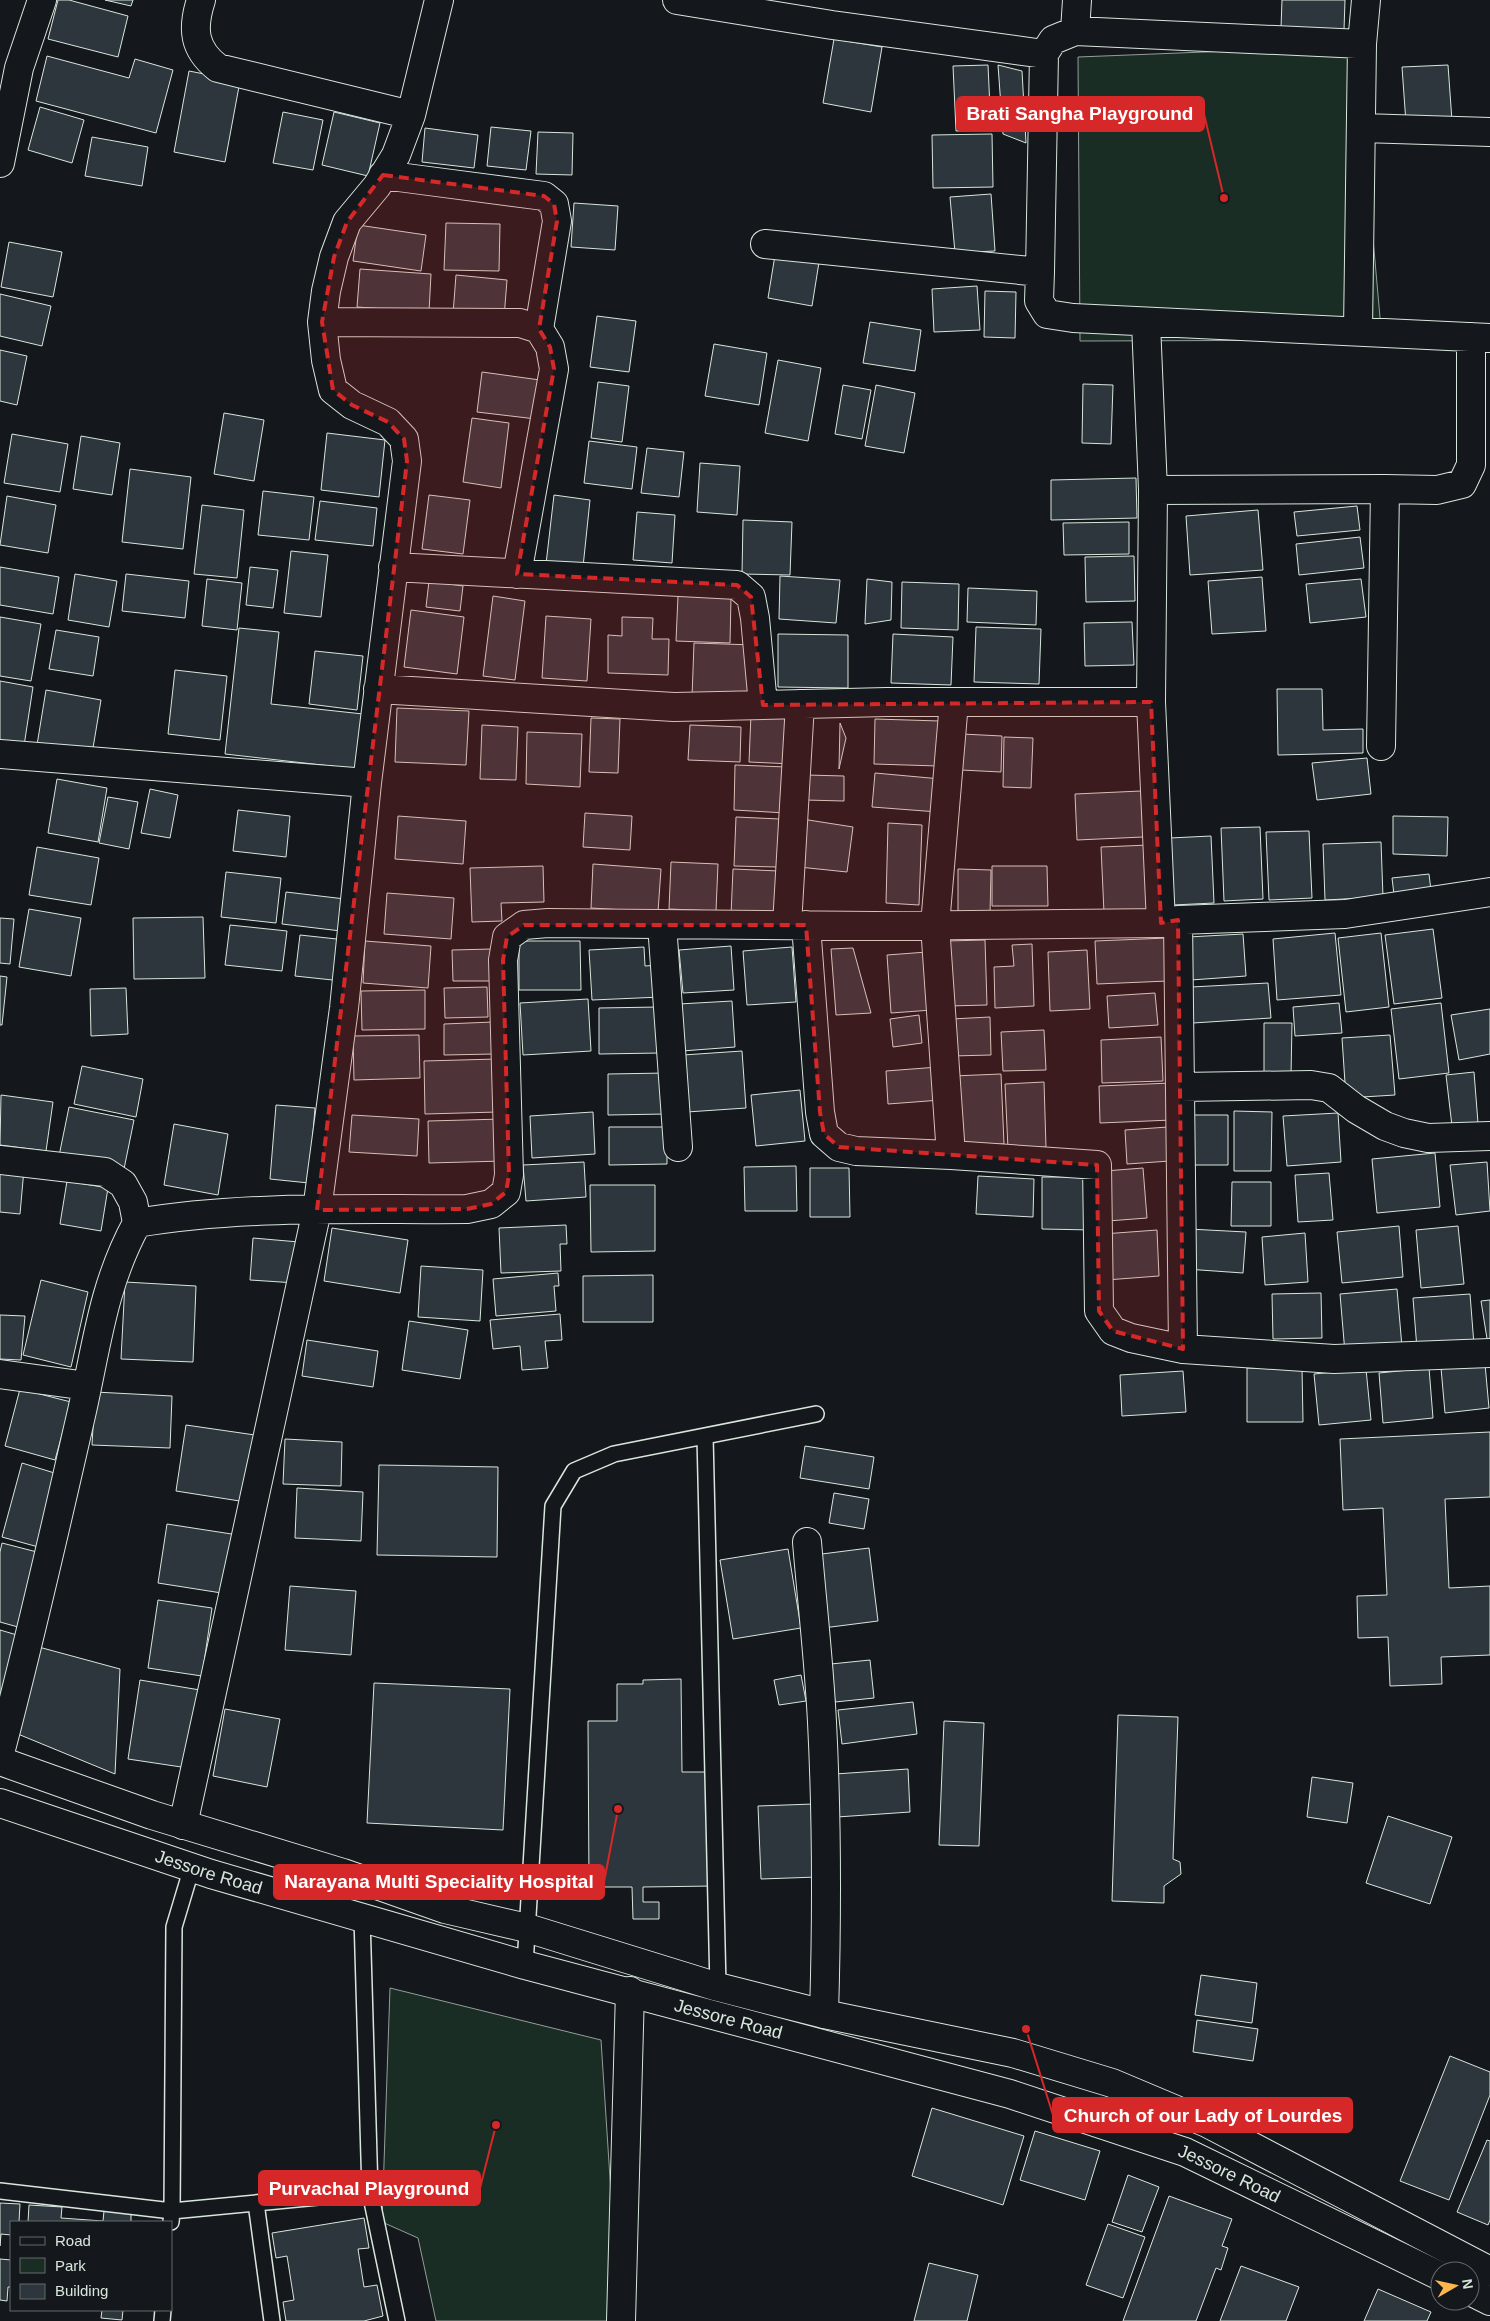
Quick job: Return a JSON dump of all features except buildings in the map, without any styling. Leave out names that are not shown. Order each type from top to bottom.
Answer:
[{"type":"main road","points":[[0,162],[19,68],[42,0]]},
{"type":"main road","points":[[201,0],[196,17],[196,39],[206,58],[218,68],[411,114]]},
{"type":"main road","points":[[183,1825],[317,1210],[344,1008],[367,783],[407,461],[404,439],[388,422],[352,405],[334,390],[326,360],[322,322],[326,291],[334,257],[347,222],[377,186],[396,155],[411,114],[439,0]]},
{"type":"main road","points":[[677,0],[832,25],[1044,54]]},
{"type":"main road","points":[[1075,30],[1077,0]]},
{"type":"main road","points":[[1358,330],[1362,44],[1366,0]]},
{"type":"main road","points":[[1153,490],[1437,490],[1462,484],[1471,465],[1481,337],[1358,330],[1146,323],[1072,318],[1047,314],[1039,301],[1044,54],[1053,40],[1075,30],[1362,44]]},
{"type":"main road","points":[[1362,128],[1490,132]]},
{"type":"main road","points":[[383,175],[544,196],[554,204],[557,221],[538,329]]},
{"type":"main road","points":[[765,244],[1040,272]]},
{"type":"main road","points":[[322,322],[520,323],[538,329],[550,347],[554,369],[517,574]]},
{"type":"main road","points":[[1146,323],[1153,490],[1151,702],[1181,1087],[1183,1349]]},
{"type":"main road","points":[[1381,746],[1385,489]]},
{"type":"main road","points":[[393,567],[737,585],[751,597],[762,705]]},
{"type":"main road","points":[[378,689],[616,705],[674,707],[954,702],[1151,702]]},
{"type":"main road","points":[[951,1155],[936,925],[954,702]]},
{"type":"main road","points":[[800,704],[797,925],[824,1134],[839,1147],[856,1151],[951,1155],[1097,1165],[1100,1311],[1113,1331],[1131,1338],[1183,1349],[1334,1359],[1490,1353]]},
{"type":"main road","points":[[0,754],[367,783]]},
{"type":"main road","points":[[137,1223],[174,1217],[317,1210],[467,1209],[491,1204],[506,1192],[509,1175],[503,960],[507,937],[524,925],[936,925],[1169,921],[1345,914],[1490,892]]},
{"type":"main road","points":[[662,924],[678,1147]]},
{"type":"main road","points":[[1181,1087],[1311,1085],[1329,1088],[1356,1109],[1385,1126],[1404,1133],[1428,1138],[1490,1136]]},
{"type":"main road","points":[[0,1160],[105,1172],[123,1184],[133,1202],[137,1223],[122,1251],[107,1292],[87,1386],[0,1753]]},
{"type":"main road","points":[[0,1374],[87,1386]]},
{"type":"main road","points":[[807,1542],[822,1720],[826,1798],[827,1900],[824,2014]]},
{"type":"main road","points":[[0,1761],[183,1825],[343,1873],[445,1909],[527,1928],[718,1987],[824,2014],[1014,2053],[1112,2083],[1207,2123],[1490,2271]]},
{"type":"main road","name":"Jessore Road","points":[[0,1803],[192,1867],[525,1965],[630,1991],[1010,2094],[1185,2152],[1430,2271]]},
{"type":"main road","points":[[621,2321],[630,1991]]},
{"type":"lane","points":[[525,1965],[553,1506],[574,1471],[614,1454],[816,1414]]},
{"type":"lane","points":[[705,1436],[718,1987]]},
{"type":"lane","points":[[171,2216],[174,1927],[192,1867]]},
{"type":"lane","points":[[362,1917],[370,2192],[397,2321]]},
{"type":"lane","points":[[0,2191],[171,2216],[256,2203],[370,2192]]},
{"type":"lane","points":[[256,2203],[272,2321]]},
{"type":"highlighted area","points":[[383,175],[544,196],[554,204],[557,221],[539,329],[550,347],[554,369],[517,574],[737,585],[751,597],[763,705],[1151,702],[1161,923],[1178,920],[1183,1349],[1113,1331],[1099,1311],[1097,1165],[839,1147],[824,1134],[820,1112],[806,925],[548,923],[524,925],[507,937],[503,960],[509,1175],[506,1192],[491,1204],[467,1209],[317,1210],[407,461],[404,439],[388,422],[352,405],[333,390],[322,322],[334,257],[347,222]]},
{"type":"green space","points":[[1356,46],[1382,340],[1080,341],[1078,57]]},
{"type":"green space","points":[[390,1988],[601,2040],[612,2209],[609,2321],[436,2321],[418,2238],[382,2222]]},
{"type":"place","name":"Brati Sangha Playground","points":[[1224,198]]},
{"type":"place","name":"Narayana Multi Speciality Hospital","points":[[618,1809]]},
{"type":"place","name":"Church of our Lady of Lourdes","points":[[1026,2029]]},
{"type":"place","name":"Purvachal Playground","points":[[496,2125]]}]
